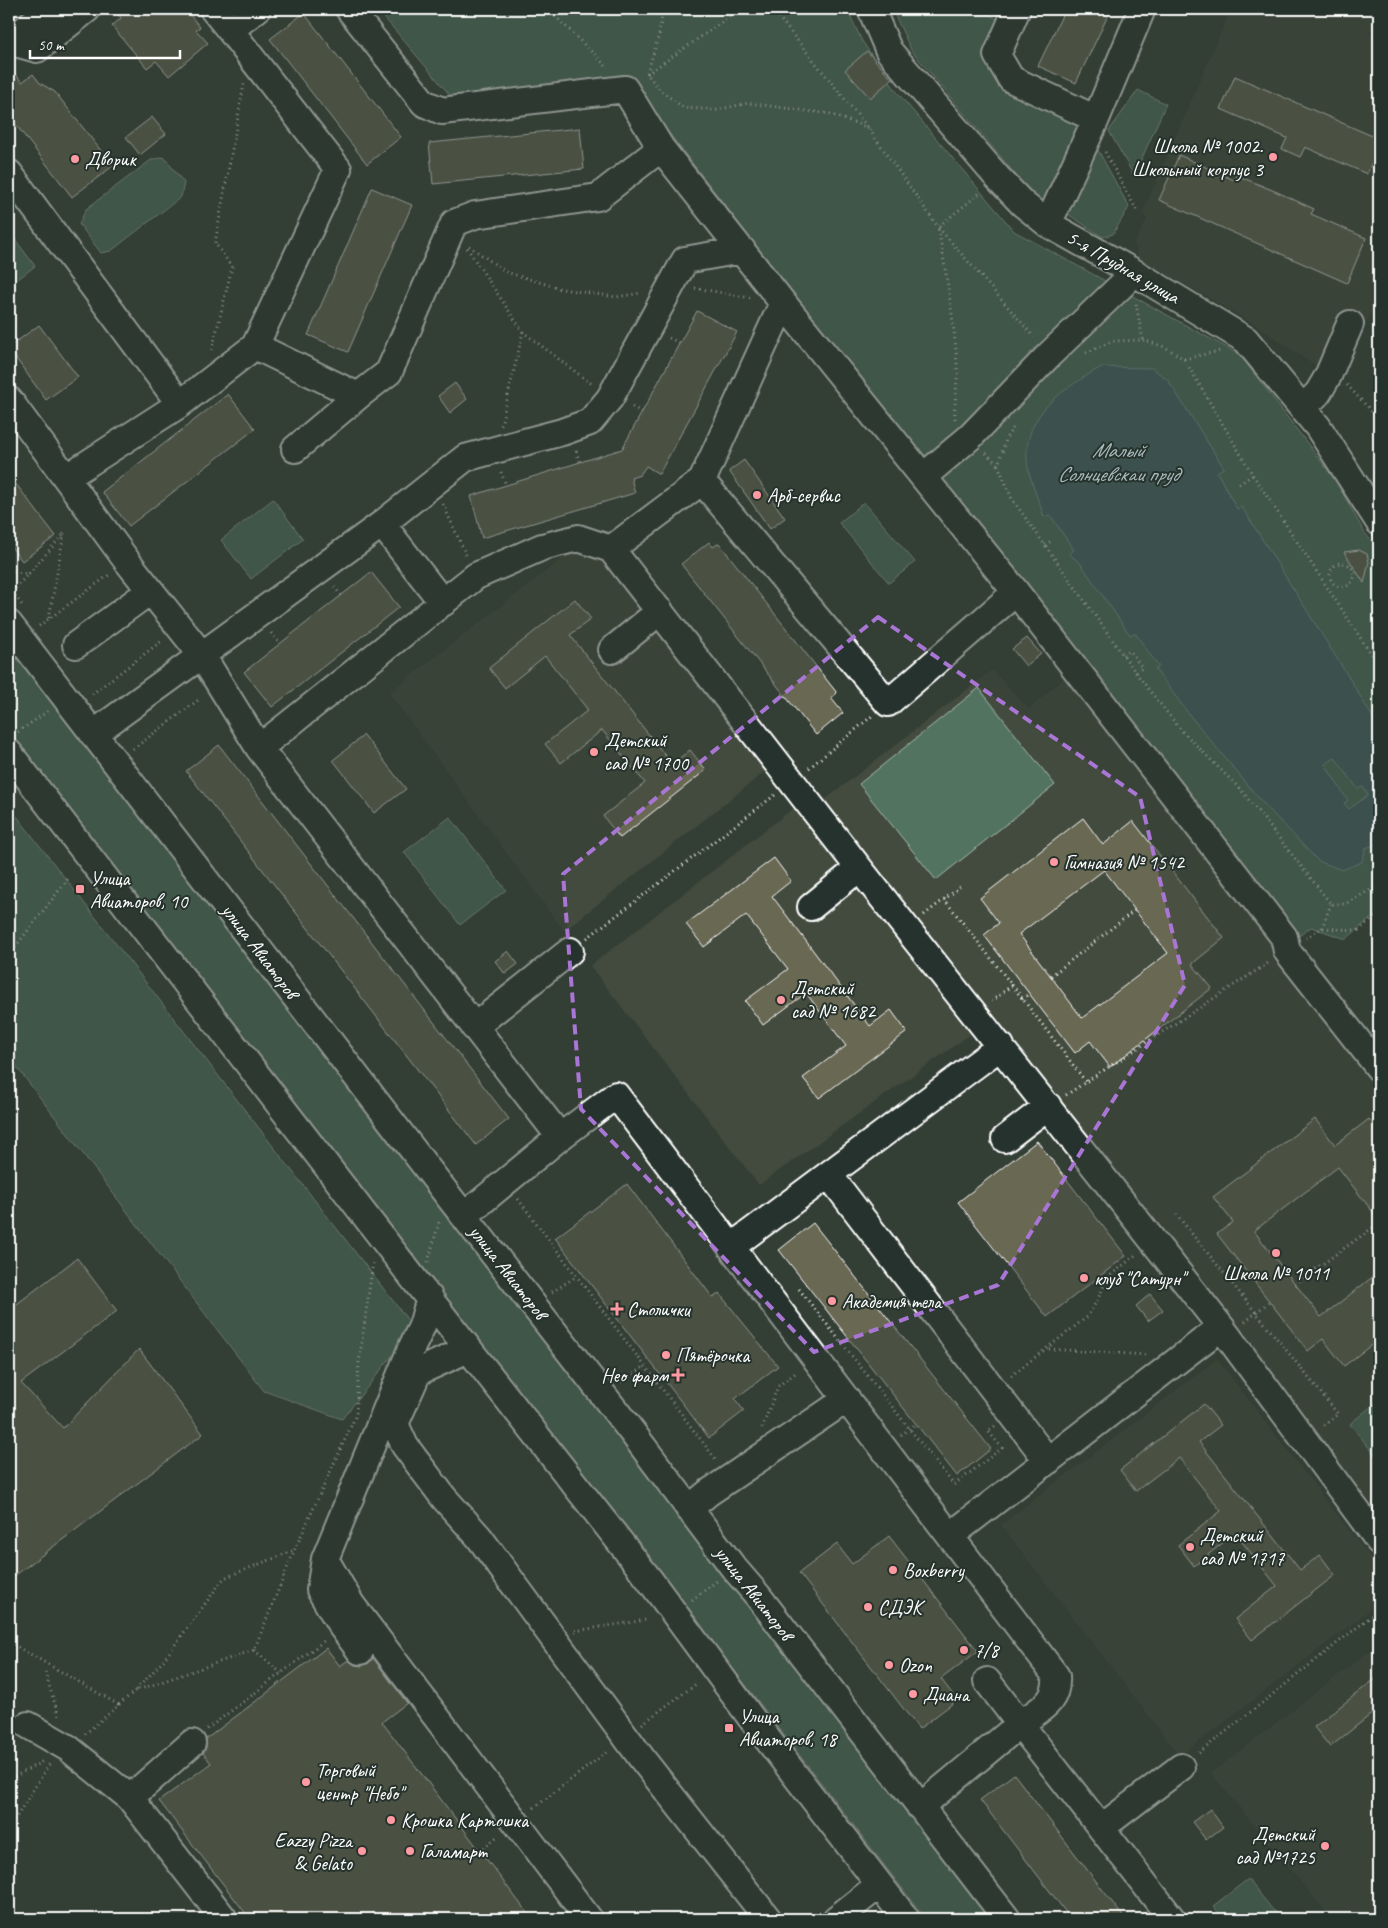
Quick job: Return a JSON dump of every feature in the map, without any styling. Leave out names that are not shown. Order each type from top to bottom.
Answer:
[{"type":"street","points":[[10,42],[47,9]]},
{"type":"street","points":[[10,42],[37,49],[87,9]]},
{"type":"street","points":[[67,477],[180,404],[255,346],[338,169],[213,9]]},
{"type":"street","points":[[230,30],[257,9]]},
{"type":"street","points":[[348,9],[424,103],[442,111],[625,89],[661,148],[806,332],[1016,592],[1284,937],[1287,951],[1379,1068]]},
{"type":"street","name":"5-я Прудная улица","points":[[871,9],[889,51],[998,178],[1023,204],[1048,224],[1132,283],[1246,340],[1318,427],[1379,522]]},
{"type":"street","points":[[1017,9],[998,55],[1011,79],[1096,119]]},
{"type":"street","points":[[1048,224],[1096,119],[1142,9]]},
{"type":"street","points":[[295,449],[389,372],[458,232],[475,215],[598,197],[661,148]]},
{"type":"street","points":[[9,173],[180,404]]},
{"type":"street","points":[[93,734],[382,524],[465,458],[497,458],[590,422],[619,401],[680,287],[686,260],[742,250]]},
{"type":"street","points":[[924,476],[970,437],[1049,355],[1123,284],[1132,283]]},
{"type":"street","points":[[612,549],[702,481],[783,303]]},
{"type":"street","points":[[1303,408],[1318,394],[1328,376],[1350,324]]},
{"type":"street","points":[[255,346],[358,396]]},
{"type":"street","points":[[9,400],[127,561],[201,654],[259,748],[560,1138]]},
{"type":"street","points":[[702,481],[888,703],[1016,592]]},
{"type":"street","points":[[382,524],[443,603]]},
{"type":"street","points":[[259,748],[476,576],[542,547],[578,538],[612,549],[1220,1327],[1379,1541]]},
{"type":"street","points":[[76,645],[150,591]]},
{"type":"street","points":[[612,650],[660,611]]},
{"type":"street","name":"улица Авиаторов","points":[[9,624],[93,734],[452,1219],[632,1432],[689,1509],[1007,1919]]},
{"type":"street","points":[[13,742],[468,1349],[649,1579],[752,1718],[906,1919]]},
{"type":"street","points":[[811,907],[860,868]]},
{"type":"street","points":[[474,1027],[570,951]]},
{"type":"street","points":[[731,1247],[1001,1046]]},
{"type":"street","points":[[452,1219],[616,1095],[1056,1676],[1057,1688],[1052,1698],[920,1807]]},
{"type":"street","points":[[1004,1139],[1048,1106]]},
{"type":"street","points":[[828,1175],[1048,1461]]},
{"type":"street","points":[[360,1651],[342,1627],[320,1590],[325,1559],[422,1326],[430,1298]]},
{"type":"street","points":[[950,1536],[1220,1327]]},
{"type":"street","points":[[468,1349],[418,1372],[395,1424],[405,1446],[444,1498],[479,1537],[626,1736],[768,1919]]},
{"type":"street","points":[[689,1509],[708,1493],[847,1400]]},
{"type":"street","points":[[325,1559],[351,1604],[589,1919]]},
{"type":"street","points":[[987,1681],[1172,1919]]},
{"type":"street","points":[[28,1725],[68,1748],[130,1798],[224,1919]]},
{"type":"street","points":[[130,1798],[192,1743]]},
{"type":"street","points":[[1101,1828],[1181,1767]]},
{"type":"street","points":[[836,1919],[879,1885]]},
{"type":"path","points":[[647,74],[659,35],[663,9]]},
{"type":"path","points":[[642,78],[741,9]]},
{"type":"path","points":[[772,9],[870,129],[938,227],[1039,342]]},
{"type":"path","points":[[550,10],[615,75]]},
{"type":"path","points":[[204,385],[232,267],[215,243],[249,54]]},
{"type":"path","points":[[647,74],[660,90],[684,108],[717,110],[748,103],[830,114],[870,129]]},
{"type":"path","points":[[1096,119],[1098,138],[1137,210]]},
{"type":"path","points":[[938,227],[998,178]]},
{"type":"path","points":[[938,227],[950,294],[957,365],[958,384],[955,418],[958,432],[955,450]]},
{"type":"path","points":[[458,232],[506,272],[562,289],[616,298],[680,287],[755,299]]},
{"type":"path","points":[[458,232],[523,332],[619,401],[642,412]]},
{"type":"path","points":[[1132,283],[1143,340]]},
{"type":"path","points":[[506,485],[497,458],[523,332]]},
{"type":"path","points":[[664,335],[680,343]]},
{"type":"path","points":[[1085,354],[1112,341],[1143,340],[1165,346],[1184,359],[1254,475],[1379,666]]},
{"type":"path","points":[[1184,359],[1242,345],[1246,340]]},
{"type":"path","points":[[1346,383],[1379,419]]},
{"type":"path","points":[[1016,423],[1007,437],[998,465],[1012,499],[1136,673],[1180,728],[1241,790],[1331,904]]},
{"type":"path","points":[[1239,484],[1254,475]]},
{"type":"path","points":[[441,499],[476,576]]},
{"type":"path","points":[[12,592],[30,574],[64,533],[49,619]]},
{"type":"path","points":[[1045,545],[1051,541]]},
{"type":"path","points":[[39,626],[127,561]]},
{"type":"path","points":[[1339,562],[1348,564],[1353,570],[1352,582],[1345,587],[1335,586],[1330,582],[1329,573],[1332,566],[1339,562]]},
{"type":"path","points":[[9,571],[30,574]]},
{"type":"path","points":[[1325,585],[1330,582]]},
{"type":"path","points":[[331,584],[342,596]]},
{"type":"path","points":[[270,631],[280,644]]},
{"type":"path","points":[[92,694],[168,636]]},
{"type":"path","points":[[1123,655],[1130,651],[1142,668],[1136,673]]},
{"type":"path","points":[[132,750],[201,698]]},
{"type":"path","points":[[570,951],[793,781],[888,703]]},
{"type":"path","points":[[13,742],[50,710]]},
{"type":"path","points":[[9,955],[68,879]]},
{"type":"path","points":[[1331,904],[1344,904],[1379,885]]},
{"type":"path","points":[[907,928],[960,887]]},
{"type":"path","points":[[944,899],[1086,1082]]},
{"type":"path","points":[[1048,1106],[1322,928],[1331,904]]},
{"type":"path","points":[[1051,976],[1135,910]]},
{"type":"path","points":[[1322,928],[1359,930],[1379,914]]},
{"type":"path","points":[[975,1014],[1012,985]]},
{"type":"path","points":[[1022,999],[1029,994]]},
{"type":"path","points":[[514,1195],[719,1464]]},
{"type":"path","points":[[1176,1214],[1338,1414],[1314,1433]]},
{"type":"path","points":[[426,1267],[452,1219]]},
{"type":"path","points":[[1295,1284],[1379,1223]]},
{"type":"path","points":[[993,1389],[1048,1349],[1087,1317],[1098,1299],[1107,1278],[1138,1254]]},
{"type":"path","points":[[135,1691],[254,1650],[295,1549],[356,1414],[359,1364],[373,1261]]},
{"type":"path","points":[[550,1294],[577,1276]]},
{"type":"path","points":[[799,1289],[954,1485],[1002,1448],[988,1431],[1011,1413]]},
{"type":"path","points":[[1048,1349],[1182,1357]]},
{"type":"path","points":[[761,1432],[778,1386],[816,1358]]},
{"type":"path","points":[[621,1383],[645,1366]]},
{"type":"path","points":[[9,1642],[119,1705],[163,1661],[224,1578],[295,1549]]},
{"type":"path","points":[[686,1604],[724,1576]]},
{"type":"path","points":[[1181,1767],[1379,1610]]},
{"type":"path","points":[[572,1632],[646,1620]]},
{"type":"path","points":[[218,1720],[342,1627]]},
{"type":"path","points":[[254,1650],[281,1673]]},
{"type":"path","points":[[9,1785],[14,1777],[68,1748],[45,1672]]},
{"type":"path","points":[[480,1851],[626,1736],[696,1684]]},
{"type":"highlighted area","points":[[878,617],[1140,797],[1185,985],[998,1285],[814,1352],[581,1109],[563,874]]},
{"type":"shaded area","name":"Школа № 1002. Школьный корпус 3","points":[[1231,9],[1379,9],[1379,15],[1369,34],[1379,39],[1379,295],[1339,382],[1254,324],[1138,257],[1134,243],[1147,220],[1143,212]]},
{"type":"shaded area","name":"Детский сад № 1700","points":[[571,552],[607,561],[767,770],[564,931],[389,693]]},
{"type":"shaded area","name":"Гимназия № 1542","points":[[1074,650],[1379,1043],[1379,1514],[1233,1331],[822,802],[992,670],[1029,709],[1063,679],[1053,666]]},
{"type":"shaded area","name":"Детский сад № 1682","points":[[796,806],[971,1034],[759,1185],[590,966]]},
{"type":"shaded area","name":"Детский сад № 1717","points":[[1217,1359],[1379,1569],[1379,1603],[1180,1756],[1001,1525]]},
{"type":"shaded area","name":"Детский сад №1725","points":[[1379,1644],[1379,1919],[1332,1919],[1211,1773]]},
{"type":"green space","points":[[389,9],[847,9],[862,41],[897,92],[1014,231],[1240,355],[1336,481],[1364,532],[1379,550],[1379,912],[1346,939],[1311,927],[1295,939],[630,83],[450,95],[382,15]]},
{"type":"green space","points":[[892,9],[977,9],[1004,22],[989,51],[1079,123],[1041,205],[911,50]]},
{"type":"green space","points":[[1138,90],[1166,104],[1134,176],[1109,131]]},
{"type":"green space","points":[[1097,148],[1129,207],[1113,234],[1103,237],[1063,211]]},
{"type":"green space","points":[[164,157],[184,183],[181,197],[111,251],[101,253],[79,224],[86,209],[151,160]]},
{"type":"green space","points":[[9,231],[35,266],[9,286]]},
{"type":"green space","points":[[273,499],[303,539],[251,579],[221,540]]},
{"type":"green space","points":[[864,502],[915,562],[889,583],[839,523]]},
{"type":"green space","points":[[9,643],[994,1919],[926,1919],[9,730]]},
{"type":"green space","points":[[979,688],[1055,785],[936,880],[859,784]]},
{"type":"green space","points":[[9,806],[414,1328],[342,1419],[264,1391],[9,1057]]},
{"type":"green space","points":[[450,817],[506,890],[460,925],[404,852]]},
{"type":"green space","points":[[1379,1400],[1379,1460],[1350,1424]]},
{"type":"green space","points":[[1248,1879],[1280,1919],[1224,1919],[1213,1906]]},
{"type":"water","name":"Малый Солнцевскаи пруд","points":[[1101,367],[1152,368],[1168,380],[1224,468],[1217,472],[1237,509],[1242,507],[1379,728],[1379,843],[1366,848],[1362,862],[1342,870],[1318,861],[1261,801],[1191,717],[1155,669],[1159,667],[1135,633],[1130,635],[1080,563],[1069,554],[1074,550],[1050,515],[1044,517],[1027,462],[1028,444],[1032,429],[1039,416],[1060,394]],"holes":[[[1335,758],[1358,789],[1363,787],[1368,795],[1349,809],[1344,803],[1348,801],[1325,764]]]},
{"type":"building","points":[[114,9],[185,9],[200,27],[196,30],[208,43],[169,76],[156,61],[147,68],[112,26],[121,18]]},
{"type":"building","points":[[1065,9],[1111,9],[1076,83],[1038,66]]},
{"type":"building","points":[[304,13],[401,137],[367,164],[270,39]]},
{"type":"building","points":[[867,51],[892,79],[870,98],[845,70]]},
{"type":"building","points":[[9,66],[22,82],[33,74],[40,83],[55,92],[113,166],[72,197],[9,116]]},
{"type":"building","points":[[1235,76],[1379,139],[1379,146],[1367,174],[1305,147],[1300,157],[1282,149],[1287,138],[1221,109]]},
{"type":"building","points":[[152,117],[166,134],[140,155],[126,137]]},
{"type":"building","points":[[580,128],[584,169],[433,184],[429,143]]},
{"type":"building","points":[[1179,155],[1234,180],[1236,175],[1277,192],[1314,209],[1311,214],[1366,238],[1347,283],[1159,200]]},
{"type":"building","points":[[372,188],[412,205],[348,352],[308,335]]},
{"type":"building","points":[[697,311],[737,332],[659,474],[646,466],[640,475],[631,478],[635,493],[482,538],[471,496],[622,449]]},
{"type":"building","points":[[39,325],[78,377],[46,400],[9,349],[9,347]]},
{"type":"building","points":[[455,383],[467,399],[450,413],[438,396]]},
{"type":"building","points":[[228,394],[255,429],[129,526],[102,492]]},
{"type":"building","name":"Арб-сервис","points":[[744,460],[785,518],[770,529],[729,471]]},
{"type":"building","points":[[9,475],[56,536],[22,561],[9,544]]},
{"type":"building","points":[[709,542],[713,547],[719,543],[837,693],[831,698],[843,713],[816,735],[681,564]]},
{"type":"building","points":[[1359,550],[1367,554],[1369,562],[1364,583],[1344,552]]},
{"type":"building","points":[[371,572],[399,607],[272,707],[244,672]]},
{"type":"building","points":[[575,599],[591,619],[570,635],[672,764],[690,750],[706,770],[620,838],[603,816],[645,783],[602,730],[561,763],[545,744],[588,710],[545,656],[505,688],[489,668]]},
{"type":"building","points":[[1027,638],[1041,654],[1026,666],[1012,649]]},
{"type":"building","points":[[364,735],[406,789],[374,813],[333,760]]},
{"type":"building","points":[[219,745],[509,1119],[476,1145],[186,771]]},
{"type":"building","points":[[1083,818],[1103,845],[1133,821],[1224,938],[1192,964],[1212,988],[1110,1067],[1090,1041],[1075,1053],[984,935],[999,923],[980,898]],"holes":[[[1104,870],[1168,953],[1082,1018],[1019,934]]]},
{"type":"building","points":[[774,858],[791,881],[772,896],[870,1026],[891,1010],[907,1032],[819,1098],[803,1078],[846,1046],[806,993],[763,1025],[745,1001],[788,969],[746,915],[704,947],[686,924]]},
{"type":"building","points":[[508,951],[518,964],[505,974],[495,961]]},
{"type":"building","points":[[1315,1119],[1335,1145],[1369,1119],[1379,1132],[1379,1220],[1338,1167],[1254,1231],[1321,1317],[1379,1272],[1379,1339],[1344,1366],[1323,1339],[1308,1351],[1217,1234],[1233,1222],[1213,1197]]},
{"type":"building","points":[[1037,1141],[1126,1256],[1047,1317],[958,1202]]},
{"type":"building","points":[[627,1184],[713,1298],[719,1293],[778,1366],[735,1399],[744,1411],[709,1438],[555,1238]]},
{"type":"building","points":[[813,1223],[991,1449],[957,1476],[779,1250]]},
{"type":"building","points":[[77,1258],[117,1311],[21,1383],[63,1428],[139,1349],[203,1434],[9,1580],[9,1310]]},
{"type":"building","points":[[1150,1294],[1163,1310],[1148,1321],[1136,1306]]},
{"type":"building","points":[[1204,1404],[1221,1425],[1199,1442],[1300,1570],[1320,1555],[1335,1575],[1252,1640],[1235,1619],[1277,1586],[1235,1533],[1194,1566],[1178,1545],[1221,1511],[1179,1458],[1136,1491],[1120,1470]]},
{"type":"building","points":[[889,1536],[978,1651],[941,1679],[957,1700],[919,1729],[799,1573],[837,1544],[852,1564]]},
{"type":"building","name":"Торговый центр \"Небо\"","points":[[326,1648],[340,1666],[348,1660],[355,1665],[362,1666],[369,1663],[373,1658],[407,1703],[382,1722],[532,1919],[250,1919],[159,1801],[211,1763],[203,1753],[206,1747],[206,1739]]},
{"type":"building","points":[[1379,1676],[1379,1708],[1330,1747],[1314,1727]]},
{"type":"building","points":[[1014,1774],[1125,1919],[1071,1919],[980,1800]]},
{"type":"building","points":[[1210,1809],[1223,1827],[1206,1840],[1192,1822]]},
{"type":"place","name":"Школа № 1002. Школьный корпус 3","points":[[1273,157]]},
{"type":"place","name":"Дворик","points":[[75,159]]},
{"type":"place","name":"Арб-сервис","points":[[757,495]]},
{"type":"place","name":"Детский сад № 1700","points":[[594,752]]},
{"type":"place","name":"Гимназия № 1542","points":[[1054,862]]},
{"type":"place","name":"Улица Авиаторов, 10","points":[[80,889]]},
{"type":"place","name":"Детский сад № 1682","points":[[781,1000]]},
{"type":"place","name":"Школа № 1011","points":[[1276,1253]]},
{"type":"place","name":"клуб \"Сатурн\"","points":[[1084,1278]]},
{"type":"place","name":"Академия тела","points":[[832,1301]]},
{"type":"place","name":"Столички","points":[[617,1309]]},
{"type":"place","name":"Пятёрочка","points":[[666,1355]]},
{"type":"place","name":"Нео фарм","points":[[678,1375]]},
{"type":"place","name":"Детский сад № 1717","points":[[1190,1547]]},
{"type":"place","name":"Boxberry","points":[[893,1570]]},
{"type":"place","name":"СДЭК","points":[[868,1607]]},
{"type":"place","name":"7/8","points":[[964,1650]]},
{"type":"place","name":"Ozon","points":[[889,1665]]},
{"type":"place","name":"Диана","points":[[913,1694]]},
{"type":"place","name":"Улица Авиаторов, 18","points":[[729,1728]]},
{"type":"place","name":"Торговый центр \"Небо\"","points":[[306,1782]]},
{"type":"place","name":"Крошка Картошка","points":[[391,1820]]},
{"type":"place","name":"Детский сад №1725","points":[[1325,1846]]},
{"type":"place","name":"Eazzy Pizza & Gelato","points":[[362,1851]]},
{"type":"place","name":"Галамарт","points":[[410,1851]]}]
